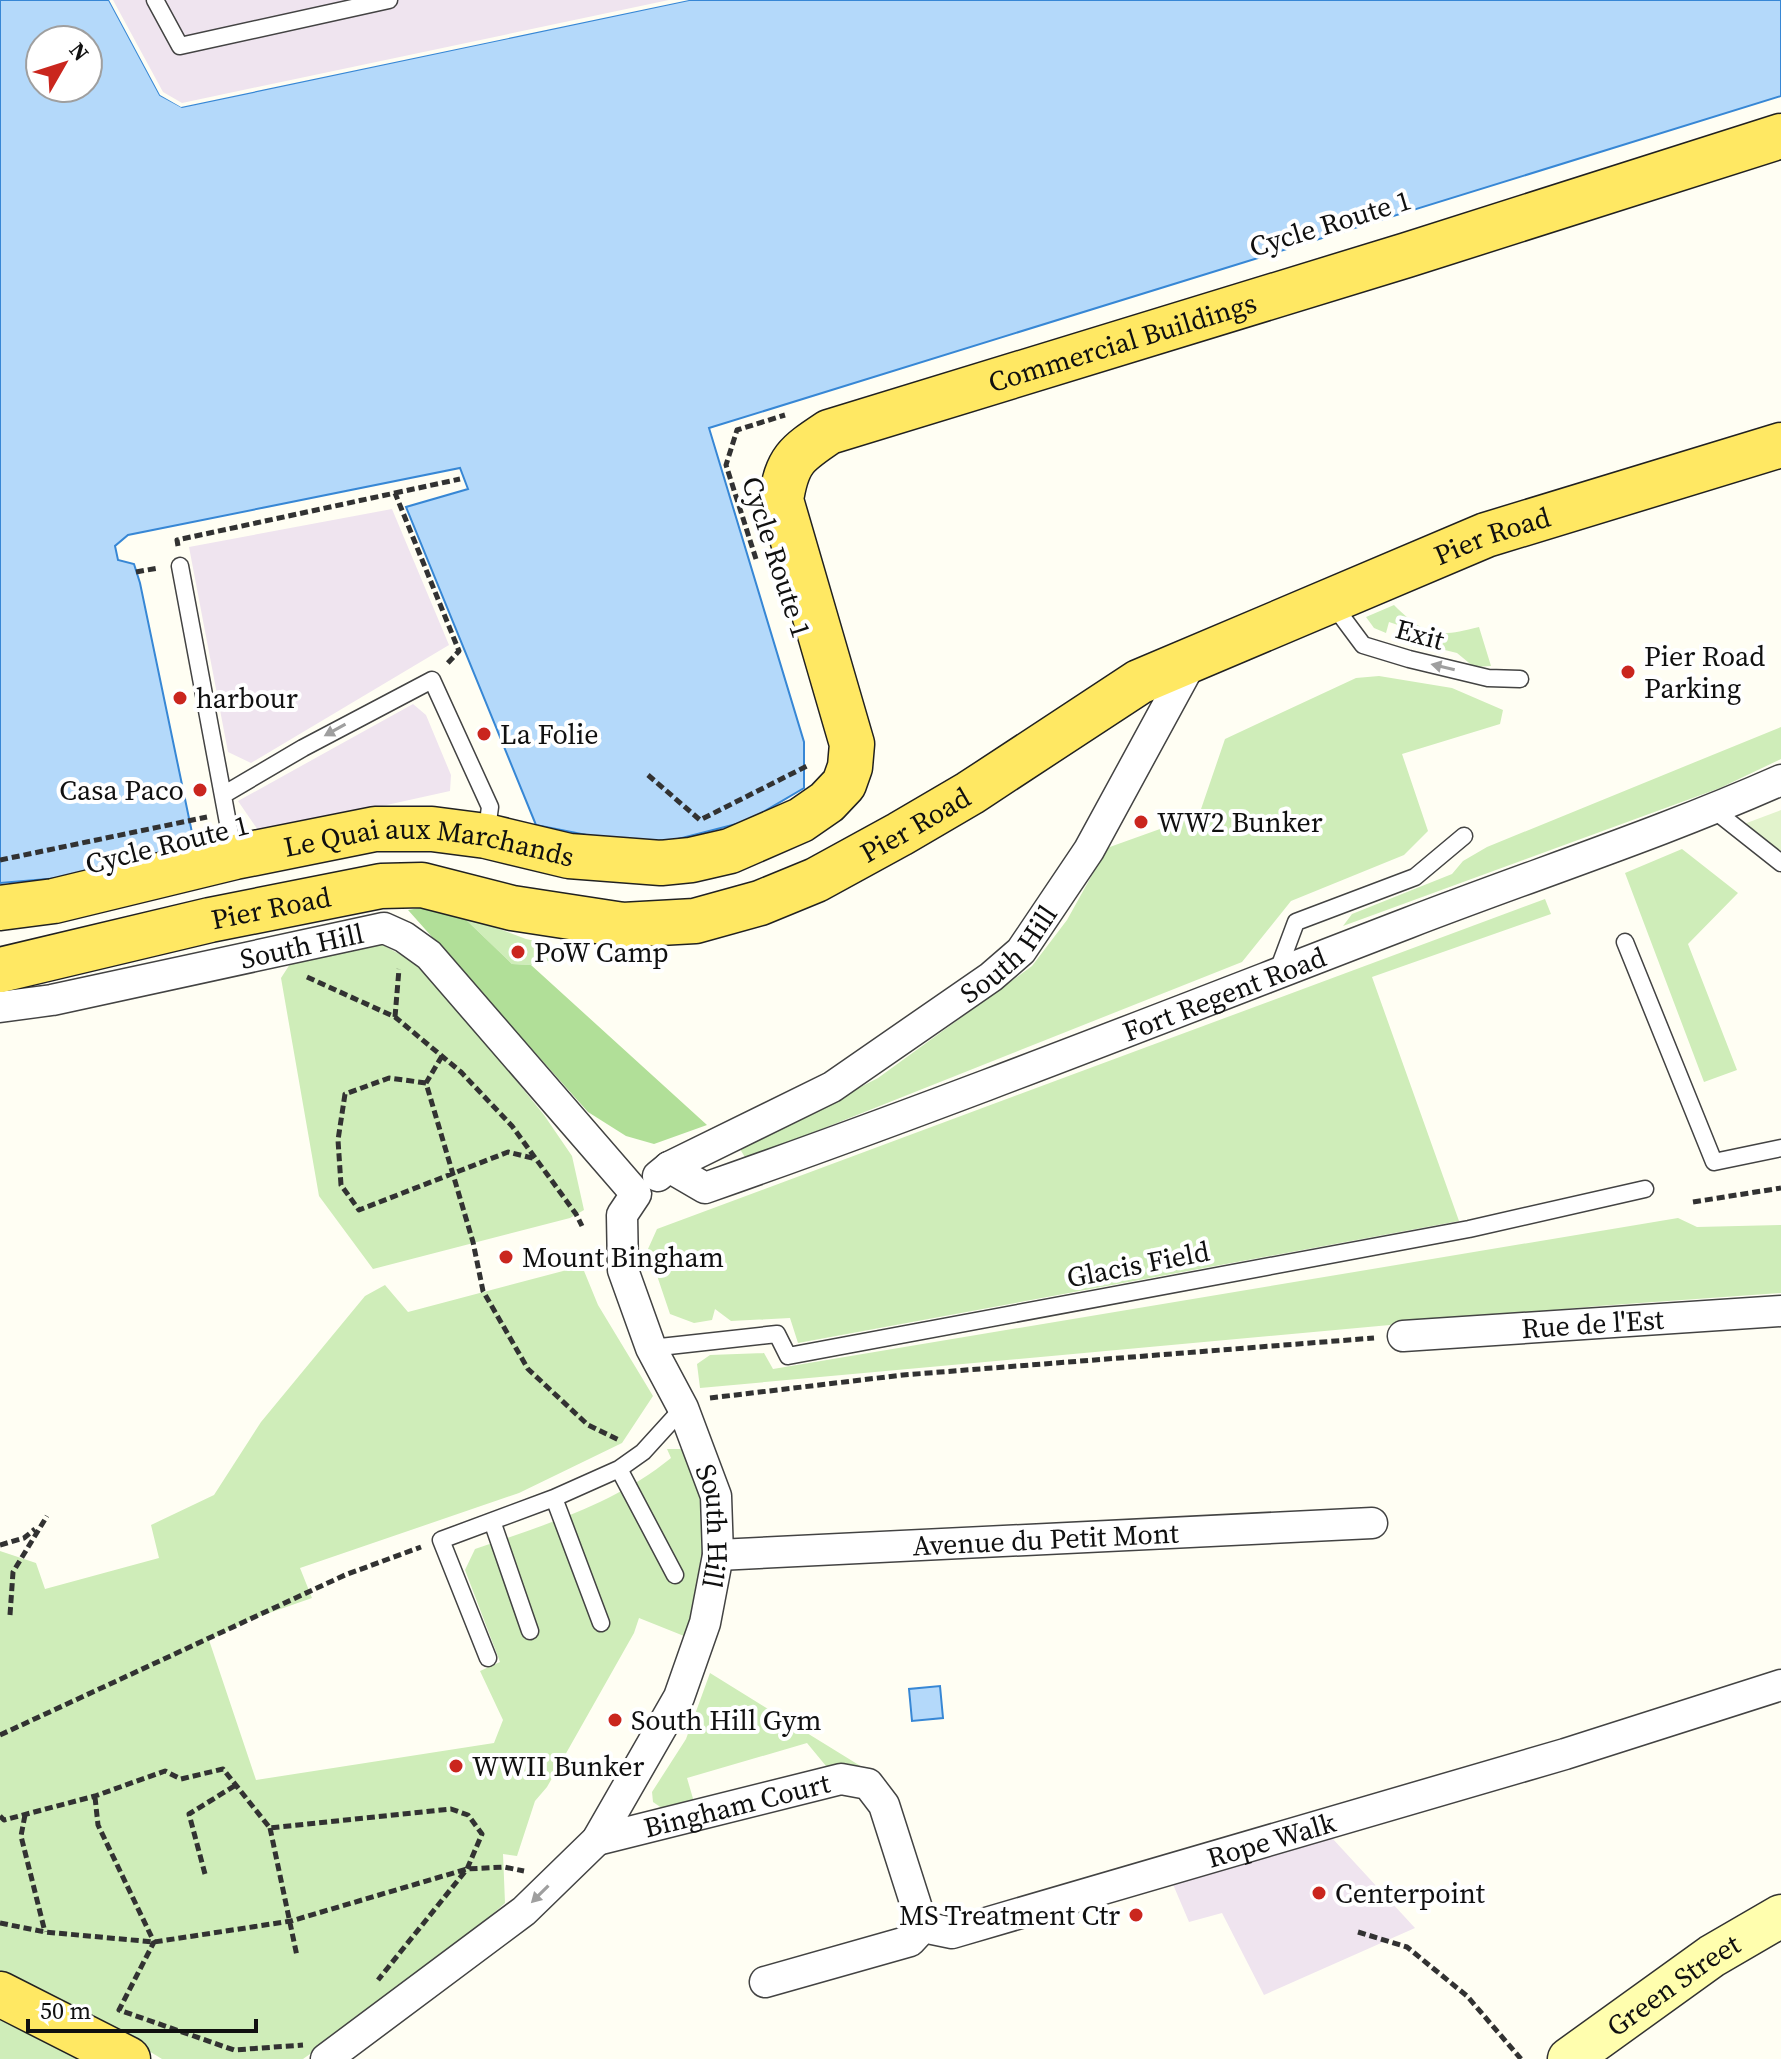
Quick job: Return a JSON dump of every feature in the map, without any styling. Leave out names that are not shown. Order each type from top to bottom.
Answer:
[{"type":"main road","name":"Commercial Buildings","points":[[848,764],[781,500],[785,472],[804,448],[829,432],[1407,255],[1781,136]]},
{"type":"main road","name":"Pier Road","points":[[0,970],[210,920],[381,886],[422,885],[512,908],[623,925],[695,921],[760,903],[816,880],[970,793],[1115,696],[1194,657],[1486,535],[1781,445]]},
{"type":"main road","name":"Le Quai aux Marchands","points":[[0,908],[54,901],[235,857],[375,829],[432,829],[486,836],[569,856],[661,863],[691,860],[730,851],[801,820],[827,802],[848,764]]},
{"type":"main road","name":"Green Street","points":[[1592,2052],[1712,1956],[1781,1916]]},
{"type":"main road","points":[[0,1994],[128,2059]]},
{"type":"street","name":"South Hill","points":[[316,2052],[373,2024],[524,1911],[597,1840],[679,1697],[705,1623],[718,1555],[716,1496],[683,1408],[651,1348],[623,1270],[622,1215],[636,1194],[669,1167],[832,1087],[991,977],[1021,951],[1089,850],[1194,657]]},
{"type":"street","name":"Fort Regent Road","points":[[669,1167],[705,1188],[840,1141],[1714,810],[1781,780]]},
{"type":"street","name":"South Hill","points":[[0,1007],[52,1000],[384,928],[404,937],[429,955],[636,1194]]},
{"type":"street","name":"Rue de l'Est","points":[[1403,1336],[1781,1311]]},
{"type":"street","name":"Avenue du Petit Mont","points":[[718,1555],[1372,1523]]},
{"type":"street","name":"Rope Walk","points":[[923,1927],[952,1933],[1565,1754],[1781,1685]]},
{"type":"street","name":"Bingham Court","points":[[597,1840],[841,1779],[868,1784],[884,1805],[923,1927]]},
{"type":"street","points":[[765,1982],[910,1941],[923,1927]]},
{"type":"lane","points":[[155,0],[180,46],[389,0]]},
{"type":"lane","points":[[180,566],[235,857]]},
{"type":"lane","name":"Exit","points":[[1330,600],[1363,645],[1488,678],[1520,679]]},
{"type":"lane","points":[[223,795],[432,680],[490,807],[486,836]]},
{"type":"lane","points":[[1714,810],[1781,863]]},
{"type":"lane","points":[[1276,974],[1296,922],[1415,877],[1464,836]]},
{"type":"lane","points":[[1625,942],[1714,1162],[1781,1148]]},
{"type":"lane","name":"Glacis Field","points":[[651,1348],[777,1334],[788,1356],[1469,1229],[1645,1189]]},
{"type":"lane","points":[[488,1658],[441,1540],[554,1498],[619,1469],[643,1452],[683,1408]]},
{"type":"lane","points":[[619,1469],[675,1575]]},
{"type":"lane","points":[[554,1498],[601,1623]]},
{"type":"lane","points":[[492,1521],[530,1631]]},
{"type":"path","name":"Cycle Route 1","points":[[759,568],[726,465],[737,430],[796,411]]},
{"type":"path","points":[[180,566],[177,540],[460,479]]},
{"type":"path","points":[[395,493],[459,651],[432,680]]},
{"type":"path","points":[[648,775],[700,820],[848,764]]},
{"type":"path","points":[[0,860],[227,813]]},
{"type":"path","points":[[395,1017],[397,973],[403,956],[404,937]]},
{"type":"path","points":[[261,954],[395,1017],[442,1056],[512,1126],[582,1226]]},
{"type":"path","points":[[442,1056],[426,1083],[473,1242],[483,1291],[528,1369],[588,1425],[643,1452]]},
{"type":"path","points":[[426,1083],[389,1078],[345,1094],[338,1140],[341,1185],[359,1210],[454,1176],[508,1152],[536,1160]]},
{"type":"path","points":[[1693,1202],[1781,1188]]},
{"type":"path","points":[[683,1408],[702,1399],[903,1375],[1403,1336]]},
{"type":"path","points":[[10,1615],[13,1572],[47,1516]]},
{"type":"path","points":[[0,1545],[24,1538],[39,1526]]},
{"type":"path","points":[[0,1735],[345,1575],[441,1540]]},
{"type":"path","points":[[0,1816],[4,1820],[95,1796],[165,1771],[181,1779],[223,1769],[270,1828],[297,1956]]},
{"type":"path","points":[[205,1874],[189,1814],[236,1785]]},
{"type":"path","points":[[95,1796],[98,1825],[154,1942]]},
{"type":"path","points":[[270,1828],[451,1809],[468,1815],[482,1834],[467,1869],[360,2002],[373,2024]]},
{"type":"path","points":[[25,1815],[21,1836],[45,1932]]},
{"type":"path","points":[[0,1923],[45,1932],[154,1942],[291,1921],[467,1869],[504,1867],[557,1878]]},
{"type":"path","points":[[1358,1932],[1407,1947],[1467,1996],[1521,2059]]},
{"type":"path","points":[[154,1942],[119,2010],[234,2050],[316,2052]]},
{"type":"shaded area","points":[[109,0],[689,0],[181,107],[160,95]]},
{"type":"shaded area","points":[[392,509],[449,645],[251,763],[228,752],[189,547]]},
{"type":"shaded area","name":"La Folie","points":[[413,704],[426,715],[451,775],[450,791],[260,833],[238,801]]},
{"type":"shaded area","points":[[1332,1838],[1415,1928],[1264,1995],[1222,1913],[1189,1922],[1172,1882]]},
{"type":"green space","points":[[1394,605],[1414,623],[1432,632],[1452,633],[1479,627],[1491,666],[1474,667],[1457,653],[1404,640],[1407,628],[1389,622],[1386,633],[1374,628],[1366,617]]},
{"type":"green space","points":[[1379,676],[1452,688],[1503,710],[1500,724],[1402,754],[1428,831],[1404,855],[1291,901],[1242,962],[746,1159],[740,1149],[878,1078],[1032,966],[1067,920],[1107,848],[1199,815],[1225,739],[1356,678]]},
{"type":"green space","points":[[1781,727],[1781,759],[1720,788],[1343,926],[1352,914],[1452,874],[1463,861],[1487,847]]},
{"type":"green space","points":[[1781,810],[1781,852],[1744,824]]},
{"type":"green space","points":[[1682,849],[1738,893],[1688,944],[1737,1070],[1704,1082],[1625,873]]},
{"type":"green space","points":[[1545,899],[1551,914],[1372,977],[1459,1221],[798,1343],[790,1318],[731,1321],[715,1309],[712,1320],[694,1323],[670,1314],[648,1249],[657,1229]]},
{"type":"green space","points":[[437,905],[460,914],[512,964],[531,965],[707,1125],[654,1144],[626,1136],[588,1112],[408,910]]},
{"type":"green space","points":[[460,914],[526,939],[586,952],[531,965],[512,964]]},
{"type":"green space","points":[[379,943],[425,968],[544,1115],[572,1156],[584,1210],[570,1218],[373,1269],[319,1196],[281,978],[292,961]]},
{"type":"green space","points":[[1678,1218],[1697,1227],[1781,1225],[1781,1293],[1598,1306],[700,1388],[697,1364],[710,1355],[764,1353],[773,1369]]},
{"type":"green space","points":[[582,1266],[598,1305],[653,1396],[622,1443],[519,1493],[300,1568],[312,1598],[249,1620],[209,1640],[256,1780],[494,1743],[503,1720],[480,1671],[500,1662],[465,1570],[475,1549],[602,1501],[626,1489],[671,1458],[667,1449],[684,1449],[699,1482],[702,1550],[689,1638],[639,1618],[634,1633],[547,1787],[535,1801],[517,1856],[503,1854],[505,1903],[438,1963],[303,2059],[162,2059],[85,2012],[0,1974],[0,1551],[36,1563],[45,1589],[159,1558],[151,1525],[214,1495],[261,1422],[365,1296],[385,1285],[408,1312]]},
{"type":"green space","points":[[710,1673],[875,1775],[826,1766],[807,1743],[687,1778],[694,1802],[669,1813],[653,1802],[652,1792],[686,1739]]},
{"type":"green space","points":[[0,2005],[99,2059],[0,2059]]},
{"type":"water","points":[[0,0],[109,0],[160,95],[182,107],[689,0],[1781,0],[1781,96],[709,428],[804,742],[804,788],[748,821],[647,847],[536,825],[406,507],[468,489],[460,468],[128,535],[115,546],[118,560],[134,564],[140,583],[195,847],[83,876],[0,883]]},
{"type":"water","points":[[940,1686],[943,1718],[912,1721],[909,1689]]},
{"type":"pier","points":[[109,0],[113,0],[163,92],[182,103],[669,0],[689,0],[181,107],[160,95]]},
{"type":"place","name":"Pier Road Parking","points":[[1628,672]]},
{"type":"place","name":"harbour","points":[[180,698]]},
{"type":"place","name":"La Folie","points":[[484,734]]},
{"type":"place","name":"Casa Paco","points":[[200,790]]},
{"type":"place","name":"WW2 Bunker","points":[[1141,822]]},
{"type":"place","name":"PoW Camp","points":[[518,952]]},
{"type":"place","name":"Mount Bingham","points":[[506,1257]]},
{"type":"place","name":"South Hill Gym","points":[[615,1720]]},
{"type":"place","name":"WWII Bunker","points":[[456,1766]]},
{"type":"place","name":"Centerpoint","points":[[1319,1893]]},
{"type":"place","name":"MS Treatment Ctr","points":[[1136,1915]]}]
